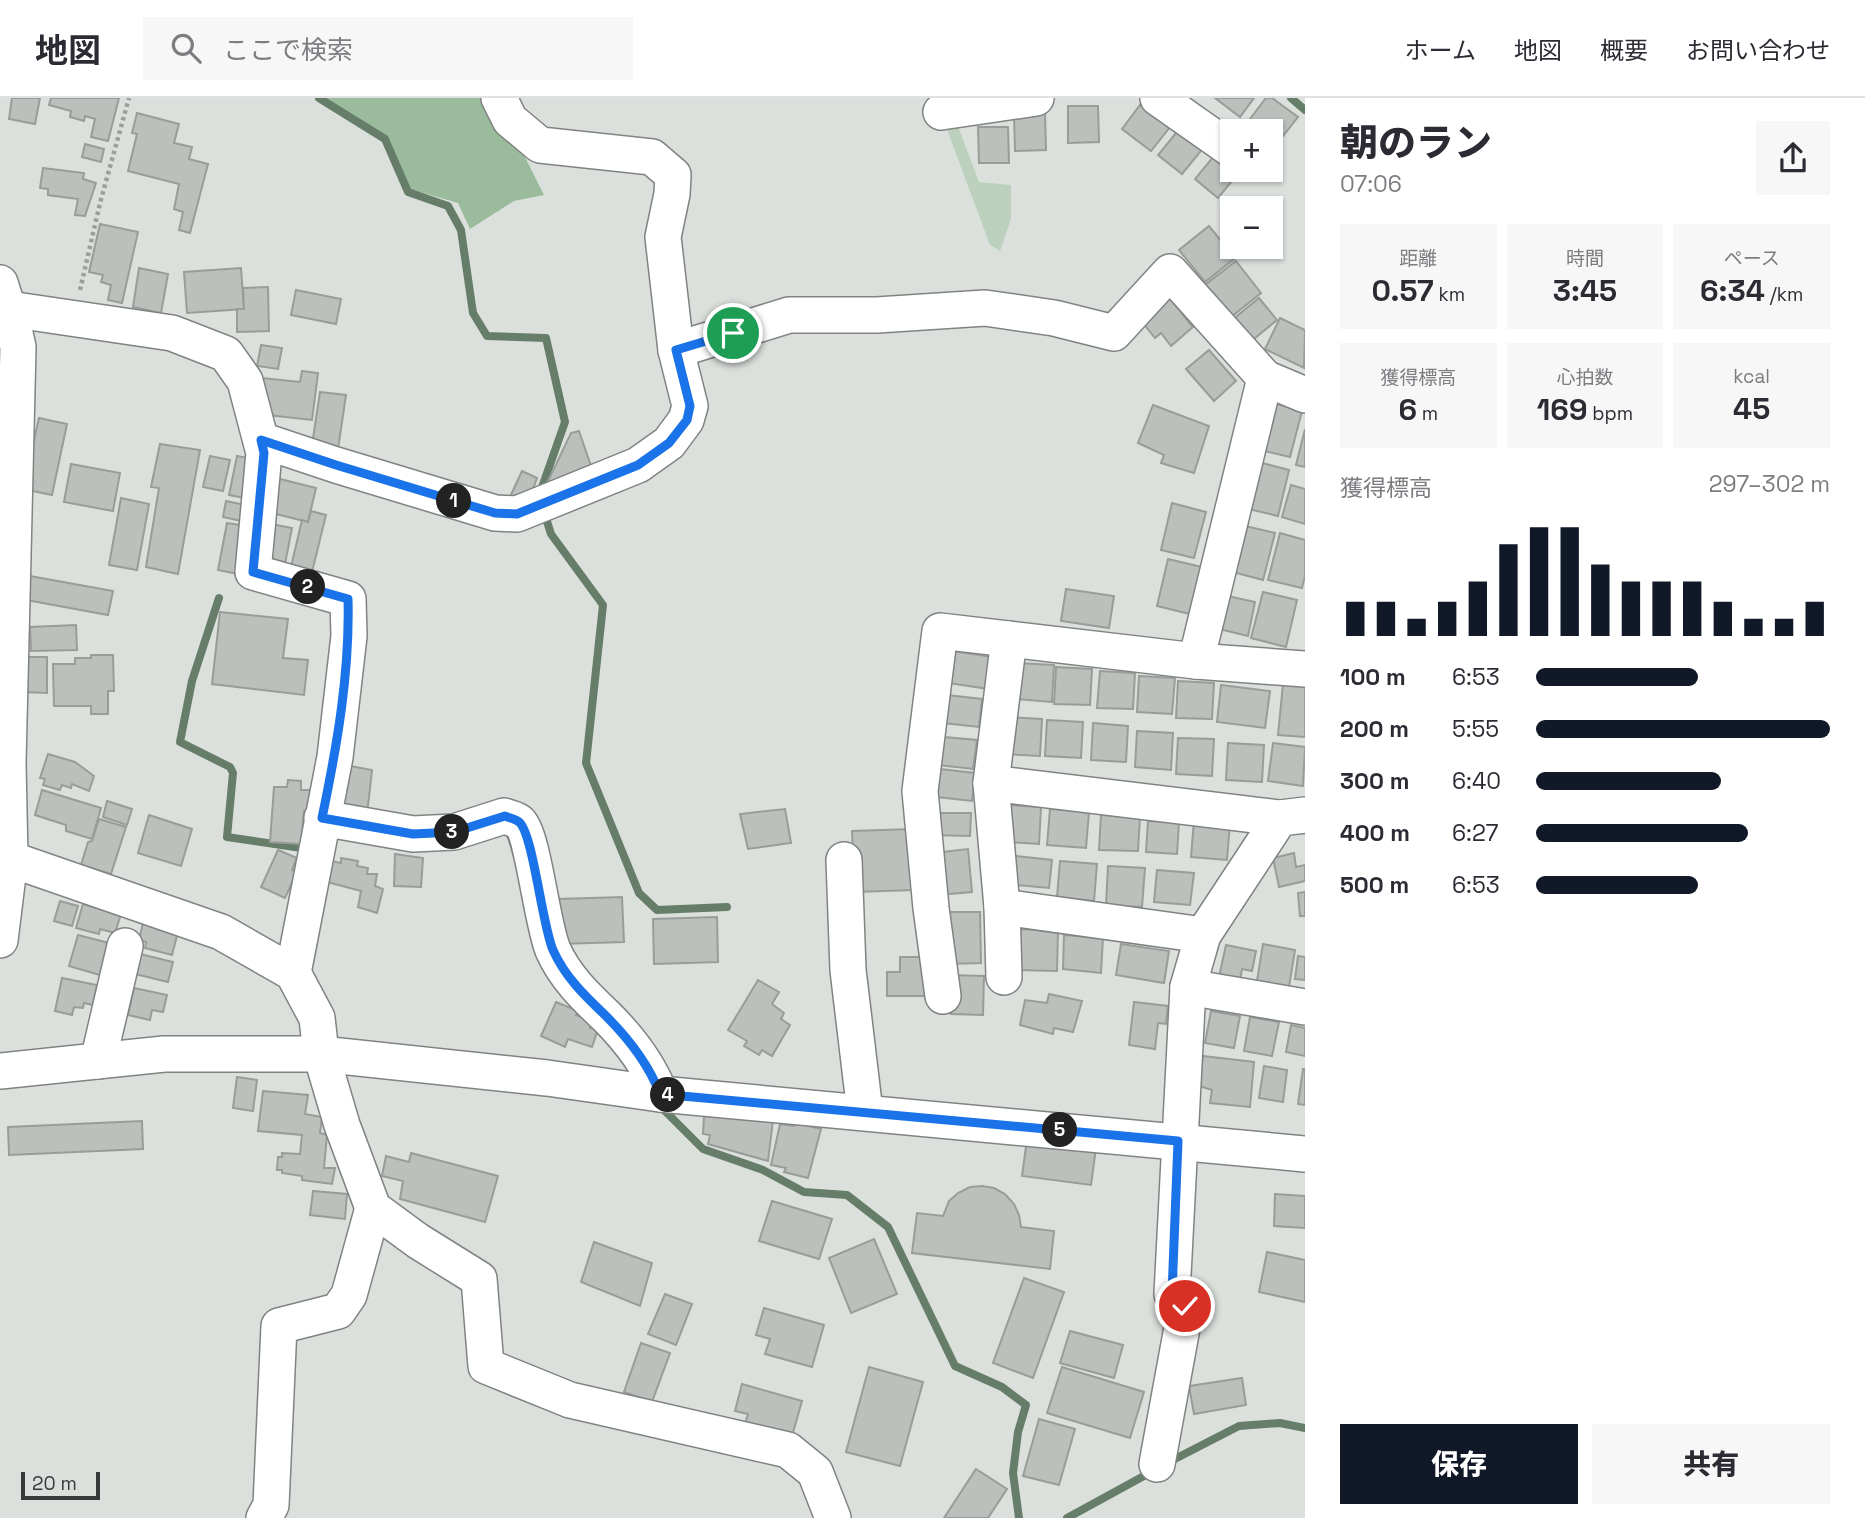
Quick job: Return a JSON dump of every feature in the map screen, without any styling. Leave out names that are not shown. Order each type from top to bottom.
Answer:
[{"type":"street","points":[[261,440],[495,513],[517,514],[638,465],[669,443],[687,420],[690,406],[676,350],[663,237],[673,175],[652,157],[540,145],[510,120],[499,98]]},
{"type":"street","points":[[940,112],[1036,98]]},
{"type":"street","points":[[1158,98],[1220,142]]},
{"type":"street","points":[[676,350],[789,315],[877,315],[985,308],[1054,318],[1115,333],[1170,272],[1265,377],[1305,395]]},
{"type":"street","points":[[4,296],[74,318],[172,333],[226,354],[245,381],[264,453],[253,572],[348,599],[349,636],[334,757],[293,973]]},
{"type":"street","points":[[0,940],[8,763],[18,347],[4,296]]},
{"type":"street","points":[[1196,661],[1265,377]]},
{"type":"street","points":[[943,996],[920,792],[940,631],[1196,661],[1305,669]]},
{"type":"street","points":[[1004,976],[1002,907],[990,783],[1009,639]]},
{"type":"street","points":[[990,783],[1293,816]]},
{"type":"street","points":[[322,818],[413,834],[454,832],[505,816],[519,822],[528,835],[538,893],[552,948],[564,973],[608,1018],[651,1071],[660,1094]]},
{"type":"street","points":[[1157,1464],[1185,1306],[1172,1294],[1188,987],[1203,935],[1293,816]]},
{"type":"street","points":[[5,860],[221,932],[293,973],[317,1018],[321,1054],[342,1125],[373,1208],[418,1241],[479,1279],[486,1366],[570,1400],[788,1450],[815,1472],[833,1518]]},
{"type":"street","points":[[845,860],[848,970],[866,1112]]},
{"type":"street","points":[[1002,907],[1203,935]]},
{"type":"street","points":[[98,1061],[125,946]]},
{"type":"street","points":[[1188,987],[1305,1007]]},
{"type":"street","points":[[0,1071],[164,1054],[321,1054],[547,1078],[660,1094],[1305,1154]]},
{"type":"street","points":[[264,1518],[271,1505],[279,1326],[338,1311],[349,1295],[373,1208]]},
{"type":"path","points":[[74,318],[100,203],[129,98]]},
{"type":"green space","points":[[324,98],[481,98],[501,137],[524,155],[544,195],[514,201],[470,229],[458,203],[410,189],[387,136]]},
{"type":"green space","points":[[955,118],[979,182],[1011,185],[1011,219],[1000,251],[990,245],[943,119]]},
{"type":"building","points":[[12,98],[40,98],[35,124],[9,119]]},
{"type":"building","points":[[51,98],[119,98],[108,141],[91,137],[95,119],[85,116],[84,121],[70,117],[71,111],[49,105]]},
{"type":"building","points":[[1215,98],[1254,98],[1240,117]]},
{"type":"building","points":[[1266,98],[1272,98],[1298,117],[1283,136],[1283,119],[1250,119]]},
{"type":"building","points":[[1140,105],[1170,127],[1151,151],[1122,129]]},
{"type":"building","points":[[1068,106],[1098,106],[1099,142],[1068,143]]},
{"type":"building","points":[[137,113],[179,124],[174,143],[192,147],[189,159],[208,164],[190,233],[179,230],[183,212],[174,209],[179,184],[128,171],[137,134],[132,133]]},
{"type":"building","points":[[1045,113],[1046,150],[1015,151],[1014,114]]},
{"type":"building","points":[[978,127],[1008,127],[1009,163],[979,163]]},
{"type":"building","points":[[1181,127],[1205,146],[1182,174],[1158,155]]},
{"type":"building","points":[[85,144],[104,149],[101,162],[82,157]]},
{"type":"building","points":[[1218,151],[1220,153],[1220,182],[1231,182],[1218,198],[1195,179]]},
{"type":"building","points":[[43,168],[84,173],[83,179],[96,183],[85,216],[75,215],[78,199],[48,195],[48,189],[40,188]]},
{"type":"building","points":[[100,224],[138,232],[122,303],[108,300],[111,285],[101,282],[103,275],[89,272]]},
{"type":"building","points":[[1209,226],[1220,240],[1220,259],[1234,259],[1205,282],[1179,250]]},
{"type":"building","points":[[1236,261],[1261,293],[1231,317],[1205,285]]},
{"type":"building","points":[[139,268],[168,274],[161,313],[133,307]]},
{"type":"building","points":[[241,268],[244,309],[187,313],[184,272]]},
{"type":"building","points":[[268,287],[269,331],[237,332],[237,309],[244,309],[243,288]]},
{"type":"building","points":[[296,290],[341,299],[336,324],[291,315]]},
{"type":"building","points":[[1167,295],[1193,327],[1171,346],[1161,333],[1155,338],[1139,318]]},
{"type":"building","points":[[1259,298],[1277,320],[1249,343],[1231,321]]},
{"type":"building","points":[[1280,318],[1305,330],[1304,368],[1265,349]]},
{"type":"building","points":[[261,345],[282,348],[278,369],[257,366]]},
{"type":"building","points":[[1209,350],[1236,381],[1214,401],[1186,369]]},
{"type":"building","points":[[302,371],[318,373],[312,420],[259,414],[263,378],[300,382]]},
{"type":"building","points":[[320,392],[346,395],[338,449],[312,445]]},
{"type":"building","points":[[1268,402],[1302,411],[1290,457],[1256,449]]},
{"type":"building","points":[[1153,405],[1209,426],[1194,473],[1161,463],[1164,455],[1138,443]]},
{"type":"building","points":[[39,418],[67,424],[52,495],[23,489]]},
{"type":"building","points":[[1305,429],[1305,467],[1296,465]]},
{"type":"building","points":[[579,431],[593,472],[548,489],[548,481],[571,433]]},
{"type":"building","points":[[160,444],[200,450],[178,574],[146,567],[159,488],[151,487]]},
{"type":"building","points":[[210,456],[230,460],[223,491],[203,487]]},
{"type":"building","points":[[237,456],[258,460],[250,499],[229,495]]},
{"type":"building","points":[[1255,461],[1289,470],[1278,516],[1244,508]]},
{"type":"building","points":[[71,464],[120,473],[113,511],[64,502]]},
{"type":"building","points":[[522,471],[537,478],[528,503],[510,497]]},
{"type":"building","points":[[276,478],[316,488],[308,522],[268,512]]},
{"type":"building","points":[[1291,485],[1305,489],[1305,524],[1282,517]]},
{"type":"building","points":[[121,498],[149,504],[137,570],[109,565]]},
{"type":"building","points":[[226,501],[250,506],[246,522],[223,517]]},
{"type":"building","points":[[1172,503],[1206,512],[1194,558],[1161,550]]},
{"type":"building","points":[[311,511],[326,515],[311,576],[290,571],[302,520],[308,522]]},
{"type":"building","points":[[227,523],[247,526],[238,574],[218,570]]},
{"type":"building","points":[[271,524],[292,528],[284,569],[262,564]]},
{"type":"building","points":[[1241,525],[1275,533],[1263,580],[1229,571]]},
{"type":"building","points":[[1280,533],[1305,540],[1305,576],[1302,588],[1268,580]]},
{"type":"building","points":[[1168,559],[1202,567],[1190,614],[1157,606]]},
{"type":"building","points":[[30,576],[113,591],[108,615],[26,600]]},
{"type":"building","points":[[1066,589],[1114,596],[1109,628],[1061,621]]},
{"type":"building","points":[[1263,592],[1297,600],[1286,647],[1251,638]]},
{"type":"building","points":[[1223,595],[1255,602],[1248,636],[1215,628]]},
{"type":"building","points":[[220,612],[288,619],[283,658],[308,660],[304,695],[212,684]]},
{"type":"building","points":[[76,625],[77,650],[31,651],[30,627]]},
{"type":"building","points":[[945,650],[993,657],[989,689],[941,682]]},
{"type":"building","points":[[91,655],[113,655],[114,691],[108,691],[108,714],[91,714],[91,706],[54,706],[53,664],[75,664],[75,658],[91,658]]},
{"type":"building","points":[[22,657],[47,657],[47,693],[21,692]]},
{"type":"building","points":[[1018,663],[1054,665],[1052,702],[1016,699]]},
{"type":"building","points":[[1056,667],[1092,669],[1090,705],[1054,704]]},
{"type":"building","points":[[1100,671],[1135,673],[1133,709],[1097,708]]},
{"type":"building","points":[[1139,676],[1175,678],[1172,714],[1137,712]]},
{"type":"building","points":[[1178,681],[1214,683],[1212,719],[1176,718]]},
{"type":"building","points":[[1283,684],[1305,687],[1305,737],[1278,735]]},
{"type":"building","points":[[1221,685],[1270,691],[1265,728],[1217,722]]},
{"type":"building","points":[[938,694],[982,699],[979,727],[935,722]]},
{"type":"building","points":[[1006,717],[1042,719],[1040,756],[1004,754]]},
{"type":"building","points":[[1047,720],[1083,722],[1081,758],[1045,756]]},
{"type":"building","points":[[1093,723],[1128,726],[1126,762],[1091,760]]},
{"type":"building","points":[[1137,731],[1173,733],[1171,770],[1135,767]]},
{"type":"building","points":[[933,736],[977,740],[973,769],[930,764]]},
{"type":"building","points":[[1178,738],[1214,739],[1212,776],[1176,774]]},
{"type":"building","points":[[1228,743],[1264,745],[1262,782],[1226,780]]},
{"type":"building","points":[[1273,743],[1305,747],[1303,786],[1268,781]]},
{"type":"building","points":[[48,754],[75,762],[94,776],[89,791],[72,784],[71,788],[62,785],[60,790],[43,785],[45,779],[40,778]]},
{"type":"building","points":[[345,765],[372,770],[367,815],[336,807]]},
{"type":"building","points":[[931,768],[975,773],[972,801],[928,796]]},
{"type":"building","points":[[288,780],[301,781],[301,790],[311,790],[310,811],[304,811],[301,844],[270,842],[274,787],[287,787]]},
{"type":"building","points":[[42,790],[101,808],[92,839],[66,831],[66,825],[35,815]]},
{"type":"building","points":[[107,801],[132,809],[127,825],[103,817]]},
{"type":"building","points":[[1009,805],[1041,807],[1039,844],[1006,842]]},
{"type":"building","points":[[785,809],[791,843],[748,849],[740,814]]},
{"type":"building","points":[[1050,809],[1089,812],[1086,848],[1047,845]]},
{"type":"building","points":[[931,813],[971,813],[970,836],[931,835]]},
{"type":"building","points":[[149,815],[192,829],[181,866],[138,853]]},
{"type":"building","points":[[1101,815],[1140,816],[1138,851],[1099,850]]},
{"type":"building","points":[[99,819],[126,827],[111,874],[81,865]]},
{"type":"building","points":[[1194,820],[1230,823],[1227,860],[1191,857]]},
{"type":"building","points":[[1148,821],[1179,822],[1177,854],[1146,852]]},
{"type":"building","points":[[912,829],[914,890],[855,892],[852,831]]},
{"type":"building","points":[[968,849],[972,892],[938,895],[934,853]]},
{"type":"building","points":[[278,850],[297,858],[292,870],[297,872],[285,898],[261,887]]},
{"type":"building","points":[[1294,853],[1296,867],[1305,865],[1305,881],[1279,887],[1273,858]]},
{"type":"building","points":[[395,854],[423,858],[421,887],[394,886]]},
{"type":"building","points":[[1008,855],[1052,860],[1049,888],[1005,884]]},
{"type":"building","points":[[341,858],[358,861],[357,866],[368,868],[367,874],[377,874],[375,886],[383,889],[377,913],[358,907],[361,891],[327,882],[331,861],[341,863]]},
{"type":"building","points":[[1060,861],[1097,864],[1094,901],[1057,897]]},
{"type":"building","points":[[1108,866],[1145,868],[1142,907],[1106,905]]},
{"type":"building","points":[[1157,870],[1194,873],[1190,905],[1154,902]]},
{"type":"building","points":[[1305,892],[1305,916],[1300,916],[1298,893]]},
{"type":"building","points":[[622,897],[624,942],[559,944],[558,899]]},
{"type":"building","points":[[60,901],[78,906],[72,926],[54,921]]},
{"type":"building","points":[[83,904],[121,914],[115,933],[100,929],[99,934],[76,928]]},
{"type":"building","points":[[939,912],[980,912],[981,963],[948,964]]},
{"type":"building","points":[[717,917],[718,962],[654,964],[653,919]]},
{"type":"building","points":[[143,923],[178,932],[172,955],[145,948],[146,942],[139,940]]},
{"type":"building","points":[[1014,929],[1058,930],[1057,971],[1013,970]]},
{"type":"building","points":[[78,935],[109,943],[100,975],[69,966]]},
{"type":"building","points":[[1064,935],[1103,938],[1101,973],[1063,969]]},
{"type":"building","points":[[1121,944],[1169,951],[1164,983],[1116,975]]},
{"type":"building","points":[[1263,944],[1295,950],[1289,987],[1257,981]]},
{"type":"building","points":[[1226,945],[1256,951],[1252,971],[1242,969],[1240,982],[1219,977]]},
{"type":"building","points":[[140,954],[173,962],[168,982],[135,974]]},
{"type":"building","points":[[1298,956],[1305,957],[1305,980],[1295,979]]},
{"type":"building","points":[[900,957],[930,957],[930,996],[887,996],[887,972],[900,972]]},
{"type":"building","points":[[952,975],[984,976],[983,1015],[951,1014]]},
{"type":"building","points":[[62,978],[97,985],[93,1005],[84,1003],[83,1008],[74,1007],[72,1015],[55,1011]]},
{"type":"building","points":[[758,980],[779,992],[772,1004],[784,1013],[781,1019],[790,1025],[772,1056],[762,1050],[759,1055],[744,1046],[747,1041],[728,1030]]},
{"type":"building","points":[[134,988],[167,995],[163,1012],[152,1010],[150,1020],[128,1015]]},
{"type":"building","points":[[1049,994],[1082,1001],[1073,1032],[1054,1028],[1053,1034],[1020,1025],[1025,1000],[1047,1003]]},
{"type":"building","points":[[556,1002],[578,1011],[576,1015],[590,1021],[590,1028],[598,1029],[592,1047],[568,1039],[565,1047],[541,1036]]},
{"type":"building","points":[[1134,1002],[1168,1006],[1166,1024],[1158,1023],[1155,1049],[1129,1045]]},
{"type":"building","points":[[1211,1011],[1240,1016],[1234,1048],[1205,1043]]},
{"type":"building","points":[[1250,1017],[1279,1022],[1272,1056],[1244,1051]]},
{"type":"building","points":[[1291,1025],[1305,1028],[1305,1056],[1286,1052]]},
{"type":"building","points":[[1203,1056],[1254,1062],[1250,1107],[1210,1103],[1212,1090],[1199,1086]]},
{"type":"building","points":[[1264,1066],[1287,1070],[1283,1102],[1259,1098]]},
{"type":"building","points":[[1305,1069],[1305,1105],[1298,1104]]},
{"type":"building","points":[[237,1077],[257,1080],[253,1111],[233,1108]]},
{"type":"building","points":[[263,1091],[308,1095],[305,1114],[322,1117],[320,1133],[327,1135],[324,1168],[335,1168],[332,1184],[302,1180],[302,1176],[277,1170],[278,1157],[282,1157],[282,1153],[300,1154],[302,1135],[258,1131]]},
{"type":"building","points":[[704,1116],[773,1120],[768,1161],[708,1144],[710,1135],[703,1134]]},
{"type":"building","points":[[142,1121],[143,1149],[9,1155],[8,1127]]},
{"type":"building","points":[[795,1123],[821,1129],[808,1178],[784,1172],[786,1168],[771,1165],[780,1124],[794,1126]]},
{"type":"building","points":[[1027,1139],[1096,1148],[1091,1185],[1022,1176]]},
{"type":"building","points":[[411,1153],[498,1176],[485,1222],[400,1199],[403,1181],[382,1176],[386,1156],[409,1162]]},
{"type":"building","points":[[982,1186],[1005,1194],[1014,1204],[1021,1227],[1054,1231],[1050,1269],[912,1253],[917,1213],[943,1216],[949,1201],[958,1193],[970,1187]]},
{"type":"building","points":[[313,1191],[347,1194],[345,1219],[310,1215]]},
{"type":"building","points":[[1275,1194],[1305,1196],[1305,1228],[1274,1226]]},
{"type":"building","points":[[772,1201],[832,1219],[819,1259],[759,1241]]},
{"type":"building","points":[[874,1239],[897,1294],[851,1313],[829,1258]]},
{"type":"building","points":[[594,1242],[652,1263],[640,1306],[581,1282]]},
{"type":"building","points":[[1267,1252],[1305,1260],[1305,1302],[1259,1292]]},
{"type":"building","points":[[1024,1278],[1064,1292],[1033,1378],[993,1363]]},
{"type":"building","points":[[665,1294],[692,1304],[676,1345],[648,1334]]},
{"type":"building","points":[[764,1308],[824,1325],[812,1367],[765,1354],[770,1339],[756,1335]]},
{"type":"building","points":[[1070,1331],[1123,1345],[1114,1378],[1060,1363]]},
{"type":"building","points":[[641,1343],[670,1353],[652,1402],[624,1392]]},
{"type":"building","points":[[869,1367],[923,1382],[900,1466],[846,1452]]},
{"type":"building","points":[[1062,1367],[1144,1392],[1130,1438],[1047,1413]]},
{"type":"building","points":[[1242,1378],[1246,1405],[1194,1414],[1189,1386]]},
{"type":"building","points":[[742,1384],[802,1401],[790,1443],[743,1430],[748,1414],[735,1411]]},
{"type":"building","points":[[1039,1419],[1075,1429],[1059,1485],[1023,1476]]},
{"type":"building","points":[[976,1469],[1007,1489],[988,1518],[944,1518]]},
{"type":"waterway","points":[[319,98],[385,139],[408,192],[448,206],[461,230],[473,313],[487,336],[546,338],[565,422],[540,493]]},
{"type":"waterway","points":[[1291,98],[1305,110]]},
{"type":"waterway","points":[[544,512],[551,534],[603,605],[586,763],[639,893],[657,910],[727,907]]},
{"type":"waterway","points":[[219,598],[192,681],[180,742],[230,767],[233,773],[227,837],[308,849]]},
{"type":"waterway","points":[[663,1109],[703,1149],[763,1170],[804,1192],[847,1195],[888,1227],[955,1366],[1002,1387],[1026,1405],[1018,1432],[1013,1473],[1019,1518]]},
{"type":"waterway","points":[[1167,1463],[1239,1426],[1280,1423],[1305,1428]]},
{"type":"waterway","points":[[1067,1518],[1153,1471]]},
{"type":"route","points":[[733,333],[676,350],[690,406],[687,420],[669,443],[638,465],[517,514],[495,513],[261,440],[264,453],[253,572],[348,599],[349,636],[334,757],[322,818],[413,834],[454,832],[505,816],[519,822],[528,835],[538,893],[552,948],[564,973],[608,1018],[651,1071],[660,1094],[1178,1141],[1172,1294],[1185,1306]]}]
